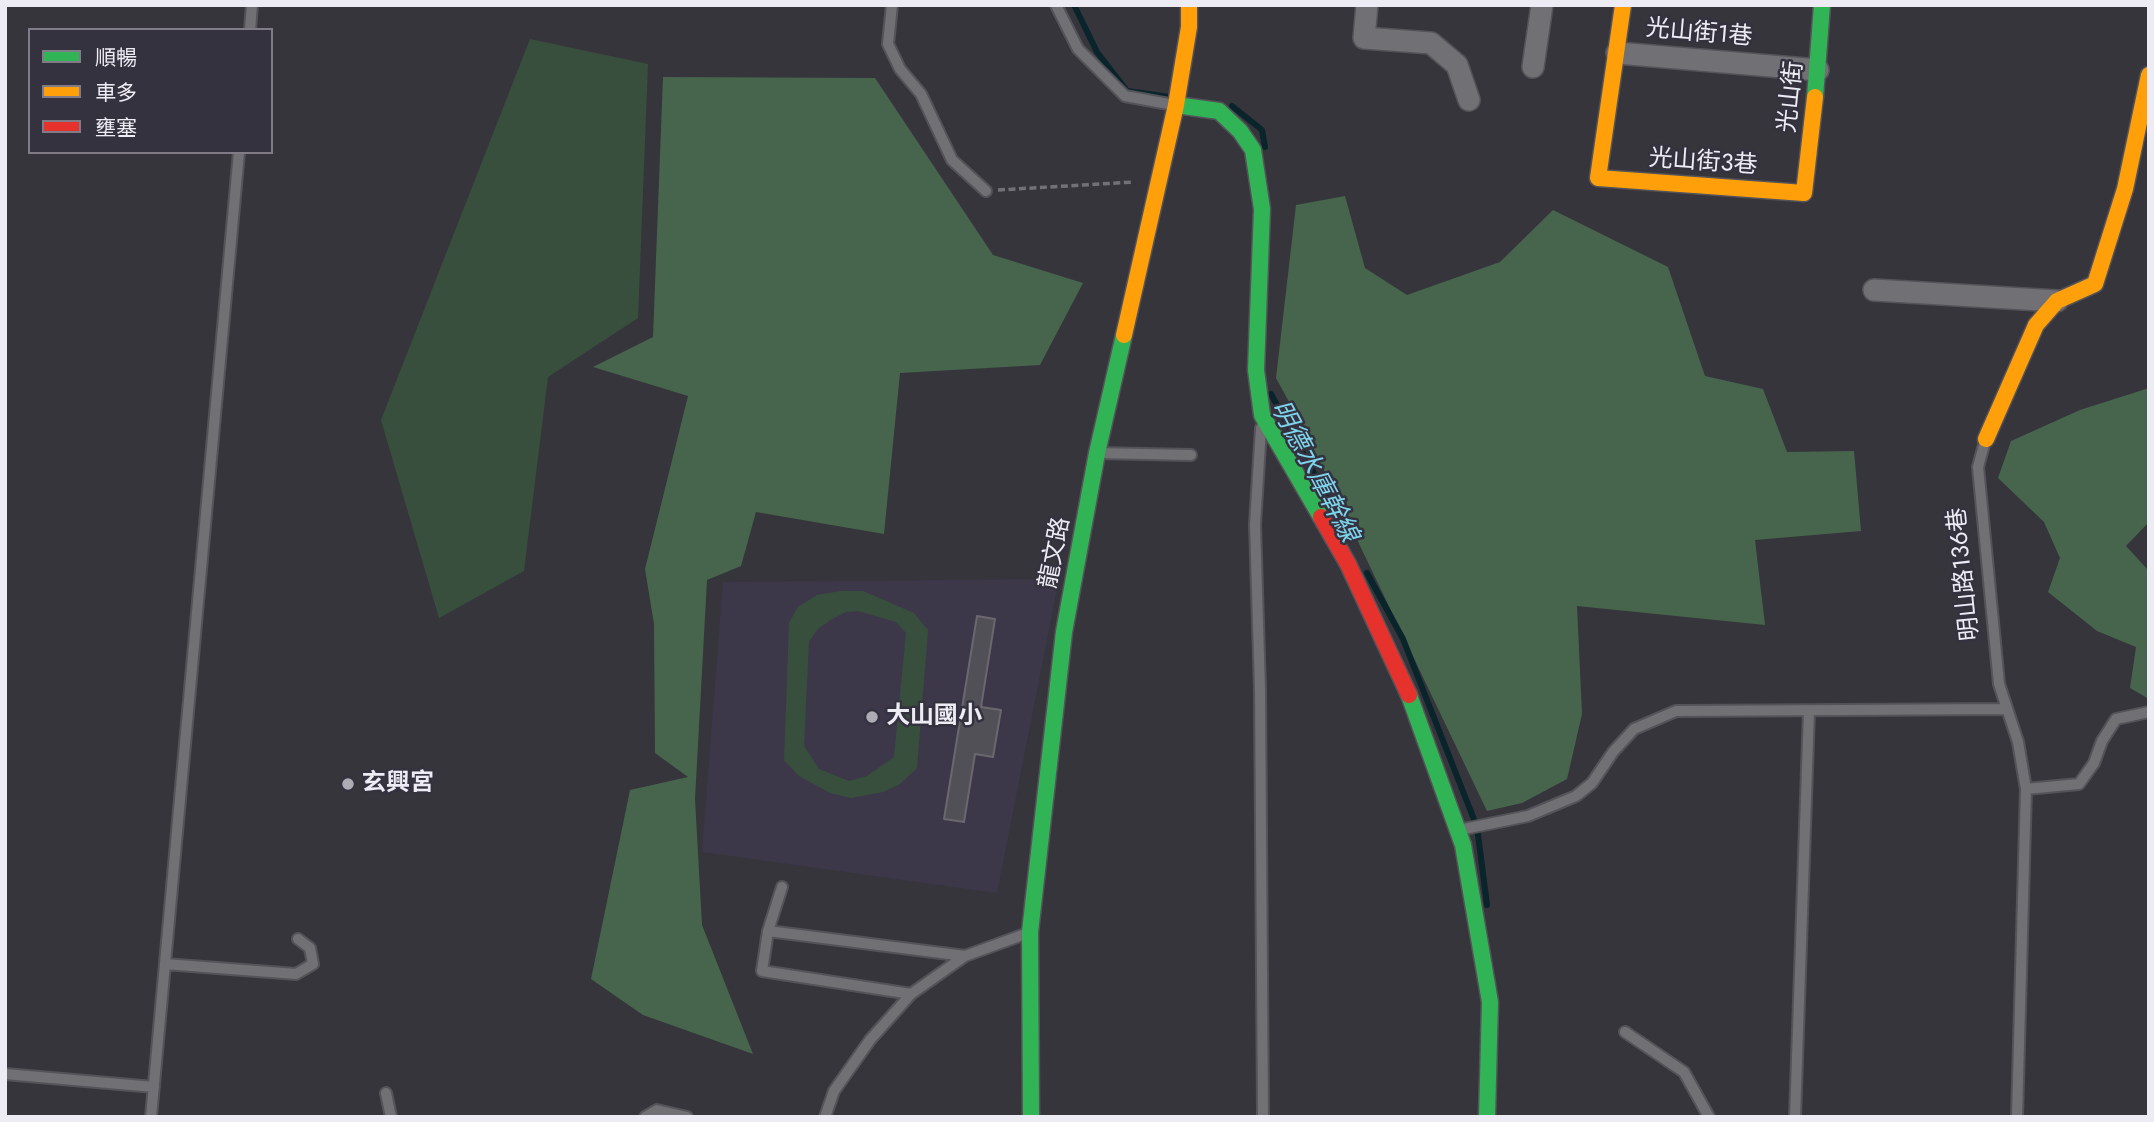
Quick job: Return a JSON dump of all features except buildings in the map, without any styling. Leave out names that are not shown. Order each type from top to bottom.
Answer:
[{"type":"street","name":"龍文路","points":[[1031,1117],[1030,932],[1064,632],[1097,453],[1177,99],[1189,27],[1189,5]]},
{"type":"street","points":[[1367,5],[1364,38],[1431,43],[1457,65],[1469,100]]},
{"type":"street","points":[[1533,67],[1542,5]]},
{"type":"street","points":[[1618,53],[1623,5]]},
{"type":"street","name":"光山街","points":[[1804,193],[1818,71],[1822,5]]},
{"type":"street","name":"光山街1巷","points":[[1618,53],[1818,71]]},
{"type":"street","name":"光山街3巷","points":[[1618,53],[1598,178],[1804,193]]},
{"type":"street","name":"明山路136巷","points":[[1986,439],[2036,325],[2057,301],[2095,284],[2125,189],[2149,75]]},
{"type":"street","points":[[1177,99],[1219,111],[1240,131],[1253,150],[1262,209],[1256,370],[1262,415],[1348,564],[1392,654],[1463,829],[1490,1002],[1487,1117]]},
{"type":"street","points":[[1874,290],[2057,301]]},
{"type":"lane","points":[[250,28],[252,5]]},
{"type":"lane","points":[[892,5],[888,44],[900,69],[921,94],[952,160],[986,191]]},
{"type":"lane","points":[[1056,5],[1078,49],[1125,96],[1177,99]]},
{"type":"lane","points":[[151,1117],[239,154]]},
{"type":"lane","points":[[1262,415],[1255,524],[1260,690],[1263,1117]]},
{"type":"lane","name":"明山路136巷","points":[[1986,439],[1978,467],[1999,684],[2018,742],[2025,789],[2017,1117]]},
{"type":"lane","points":[[1097,453],[1191,455]]},
{"type":"lane","points":[[1463,829],[1528,816],[1576,796],[1592,783],[1634,729],[1661,715],[1687,710],[2007,709]]},
{"type":"lane","points":[[1796,1117],[1809,711]]},
{"type":"lane","points":[[2025,789],[2079,784],[2095,763],[2102,741],[2116,719],[2149,712]]},
{"type":"lane","points":[[782,887],[768,931],[762,971],[911,993]]},
{"type":"lane","points":[[768,931],[965,956]]},
{"type":"lane","points":[[825,1117],[834,1091],[870,1041],[911,993],[965,956],[1030,932]]},
{"type":"lane","points":[[165,964],[296,974],[313,964],[310,948],[298,939]]},
{"type":"lane","points":[[1625,1032],[1684,1072],[1709,1117]]},
{"type":"lane","points":[[5,1074],[154,1087]]},
{"type":"lane","points":[[386,1093],[391,1117]]},
{"type":"lane","points":[[645,1117],[657,1110],[687,1117]]},
{"type":"path","points":[[986,191],[1160,180]]},
{"type":"shaded area","name":"大山國小","points":[[1059,579],[997,893],[702,852],[723,582]]},
{"type":"green space","points":[[530,39],[648,64],[638,318],[548,377],[524,571],[439,618],[381,420]]},
{"type":"green space","points":[[663,77],[875,78],[993,255],[1083,283],[1040,365],[900,373],[884,534],[756,512],[741,566],[707,580],[695,799],[702,925],[753,1054],[643,1015],[591,979],[630,790],[688,777],[655,753],[654,624],[645,569],[688,396],[593,367],[653,337]]},
{"type":"green space","points":[[1345,196],[1365,268],[1407,295],[1500,262],[1553,210],[1668,267],[1705,376],[1763,389],[1787,452],[1854,451],[1861,531],[1755,540],[1765,625],[1577,606],[1582,714],[1567,779],[1522,803],[1487,811],[1306,433],[1276,378],[1296,205]]},
{"type":"green space","points":[[2149,388],[2149,522],[2126,546],[2149,571],[2149,699],[2130,688],[2136,647],[2097,631],[2048,592],[2060,558],[2044,522],[1998,478],[2011,441],[2080,410]]},
{"type":"green space","points":[[863,591],[914,613],[928,630],[917,768],[900,784],[883,792],[851,798],[830,793],[799,776],[784,760],[789,623],[798,607],[817,595]],"holes":[[[858,611],[896,622],[906,633],[894,757],[867,776],[849,781],[819,769],[804,746],[809,641],[818,629],[846,612]]]},
{"type":"waterway","name":"明德水庫幹線","points":[[1074,5],[1097,52],[1127,91],[1170,97]]},
{"type":"waterway","name":"明德水庫幹線","points":[[1232,106],[1262,130],[1265,147]]},
{"type":"waterway","name":"明德水庫幹線","points":[[1271,394],[1349,538]]},
{"type":"waterway","name":"明德水庫幹線","points":[[1367,573],[1403,639],[1477,827],[1487,905]]},
{"type":"traffic: fast","points":[[1815,97],[1822,5]]},
{"type":"traffic: fast","points":[[1176,105],[1219,111],[1240,131],[1253,150],[1262,209],[1256,370],[1262,415],[1321,517]]},
{"type":"traffic: fast","points":[[1031,1117],[1030,932],[1064,632],[1097,453],[1124,335]]},
{"type":"traffic: fast","points":[[1409,695],[1463,845],[1490,1002],[1487,1117]]},
{"type":"traffic: slow","points":[[1124,335],[1176,105],[1189,27],[1189,5]]},
{"type":"traffic: slow","points":[[1623,5],[1598,178],[1804,193],[1815,97]]},
{"type":"traffic: slow","points":[[1986,439],[2036,325],[2057,301],[2095,284],[2125,189],[2149,75]]},
{"type":"traffic: jam","points":[[1321,517],[1348,564],[1409,695]]},
{"type":"place","name":"大山國小","points":[[872,717]]},
{"type":"place","name":"玄興宮","points":[[348,784]]}]
